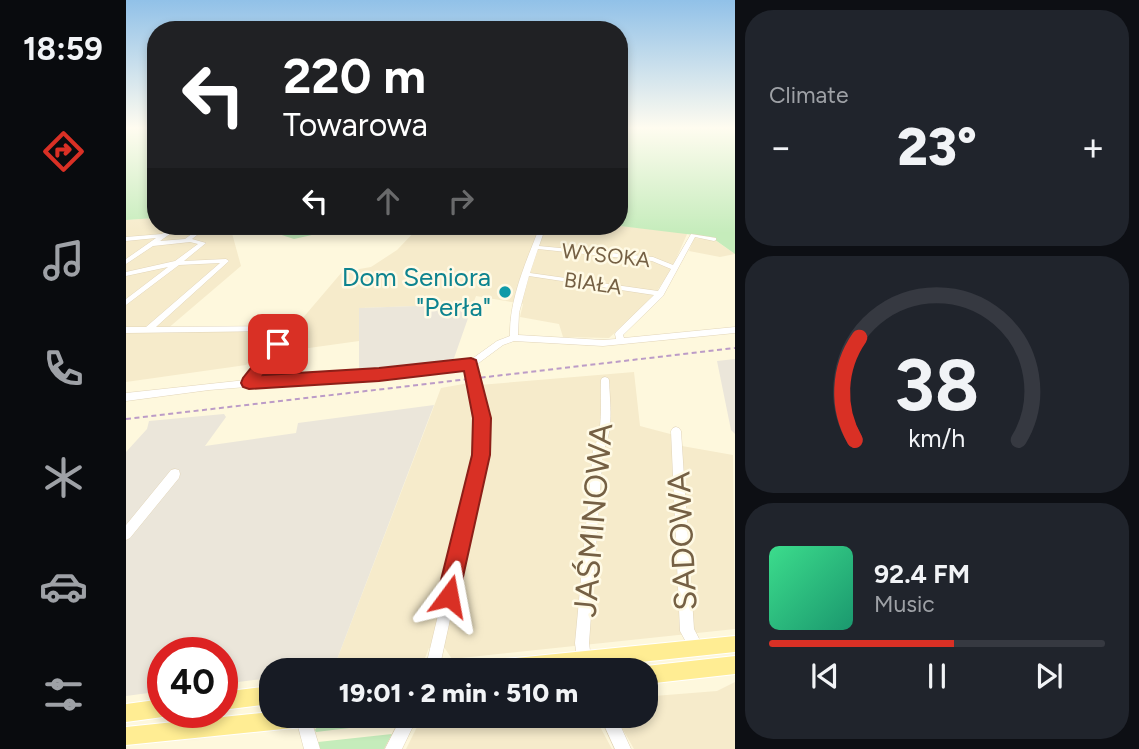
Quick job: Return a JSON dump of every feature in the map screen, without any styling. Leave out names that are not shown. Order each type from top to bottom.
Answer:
[{"type":"main road","points":[[594,658],[735,644]]},
{"type":"main road","points":[[658,675],[735,665]]},
{"type":"main road","points":[[238,699],[259,696]]},
{"type":"main road","points":[[126,713],[147,710]]},
{"type":"main road","points":[[126,736],[259,722]]},
{"type":"street","points":[[187,240],[194,235]]},
{"type":"street","points":[[514,338],[526,274],[540,235]]},
{"type":"street","points":[[621,342],[621,331],[660,294],[693,235],[714,239]]},
{"type":"street","points":[[126,239],[163,236]]},
{"type":"street","points":[[126,262],[163,236]]},
{"type":"street","points":[[126,303],[203,243],[187,240],[153,244]]},
{"type":"street","name":"WYSOKA","points":[[535,247],[653,259],[675,268]]},
{"type":"street","points":[[126,274],[177,263],[226,261],[148,330]]},
{"type":"street","name":"BIAŁA","points":[[526,274],[660,294]]},
{"type":"street","points":[[126,330],[291,328],[249,383]]},
{"type":"street","points":[[126,397],[249,383],[379,374],[471,364],[500,343],[514,338],[621,342],[735,330]]},
{"type":"street","points":[[435,658],[481,455],[482,418],[471,364]]},
{"type":"street","name":"JAŚMINOWA","points":[[584,658],[582,643],[598,451],[606,436],[607,424],[603,408],[605,380]]},
{"type":"street","name":"SADOWA","points":[[676,431],[687,631],[697,648]]},
{"type":"street","points":[[126,534],[175,474]]},
{"type":"street","points":[[312,749],[313,728]]},
{"type":"street","points":[[393,749],[404,728]]},
{"type":"street","points":[[613,728],[623,749]]},
{"type":"shaded area","points":[[147,219],[147,235],[232,235],[241,266],[166,330],[275,329],[246,365],[126,382],[126,220]]},
{"type":"shaded area","points":[[628,227],[688,232],[672,268],[651,300],[609,338],[563,337],[559,324],[520,317],[523,304],[476,296],[473,304],[360,308],[359,341],[273,353],[342,272],[371,267],[397,250],[411,235],[628,235]]},
{"type":"shaded area","points":[[694,238],[715,240],[735,254],[720,257],[689,251]]},
{"type":"shaded area","points":[[473,304],[453,361],[359,369],[359,308]]},
{"type":"shaded area","points":[[735,359],[735,434],[731,430],[717,361]]},
{"type":"shaded area","points":[[634,372],[640,426],[674,435],[682,446],[733,455],[735,629],[451,658],[444,647],[445,632],[485,453],[488,413],[479,385]]},
{"type":"shaded area","points":[[469,383],[475,408],[478,449],[432,648],[429,648],[425,658],[338,658],[441,388]]},
{"type":"shaded area","points":[[434,405],[338,658],[259,658],[259,679],[238,682],[238,637],[147,637],[147,693],[126,696],[126,452],[147,429],[149,421],[224,414],[226,417],[205,446],[296,433],[298,423]]},
{"type":"shaded area","points":[[735,682],[735,749],[634,749],[622,728],[658,728],[658,696],[717,691]]},
{"type":"shaded area","points":[[416,728],[601,728],[612,749],[406,749]]},
{"type":"green space","points":[[126,163],[147,163],[147,219],[126,220]]},
{"type":"green space","points":[[628,163],[735,163],[735,254],[711,237],[628,227]]},
{"type":"green space","points":[[282,235],[312,235],[294,239]]},
{"type":"green space","points":[[316,728],[349,728],[316,732]]},
{"type":"green space","points":[[392,734],[384,749],[320,749],[318,742]]},
{"type":"railway","points":[[126,419],[735,348]]},
{"type":"place","name":"Dom Seniora \"Perła\"","points":[[505,292]]},
{"type":"route","points":[[278,344],[249,383],[379,374],[471,364],[481,408],[481,455],[449,596]]}]
